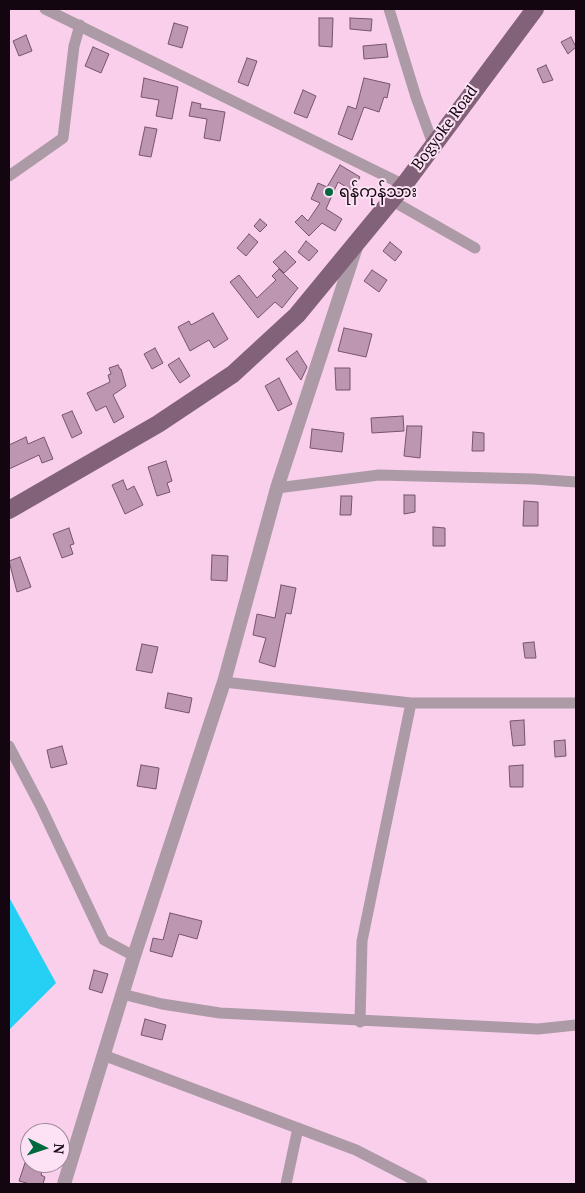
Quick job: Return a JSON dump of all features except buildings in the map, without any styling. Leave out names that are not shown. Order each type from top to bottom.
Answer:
[{"type":"main road","name":"Bogyoke Road","points":[[9,507],[158,424],[233,374],[297,315],[404,185],[535,9]]},
{"type":"street","points":[[45,9],[404,185]]},
{"type":"street","points":[[389,9],[416,97],[433,144]]},
{"type":"street","points":[[9,176],[63,138],[74,46],[80,25]]},
{"type":"street","points":[[391,200],[475,248]]},
{"type":"street","points":[[64,1184],[134,956],[224,682],[277,488],[360,237]]},
{"type":"street","points":[[277,488],[379,475],[534,479],[576,482]]},
{"type":"street","points":[[224,682],[411,703],[576,704]]},
{"type":"street","points":[[360,1022],[362,941],[411,703]]},
{"type":"street","points":[[9,746],[104,940],[134,956]]},
{"type":"street","points":[[122,994],[162,1004],[220,1013],[360,1022],[538,1029],[576,1025]]},
{"type":"street","points":[[104,1055],[356,1150],[422,1184]]},
{"type":"street","points":[[286,1184],[298,1128]]},
{"type":"water","points":[[9,897],[56,983],[9,1030]]},
{"type":"place","name":"ရန်ကုန်သား","points":[[329,192]]}]
